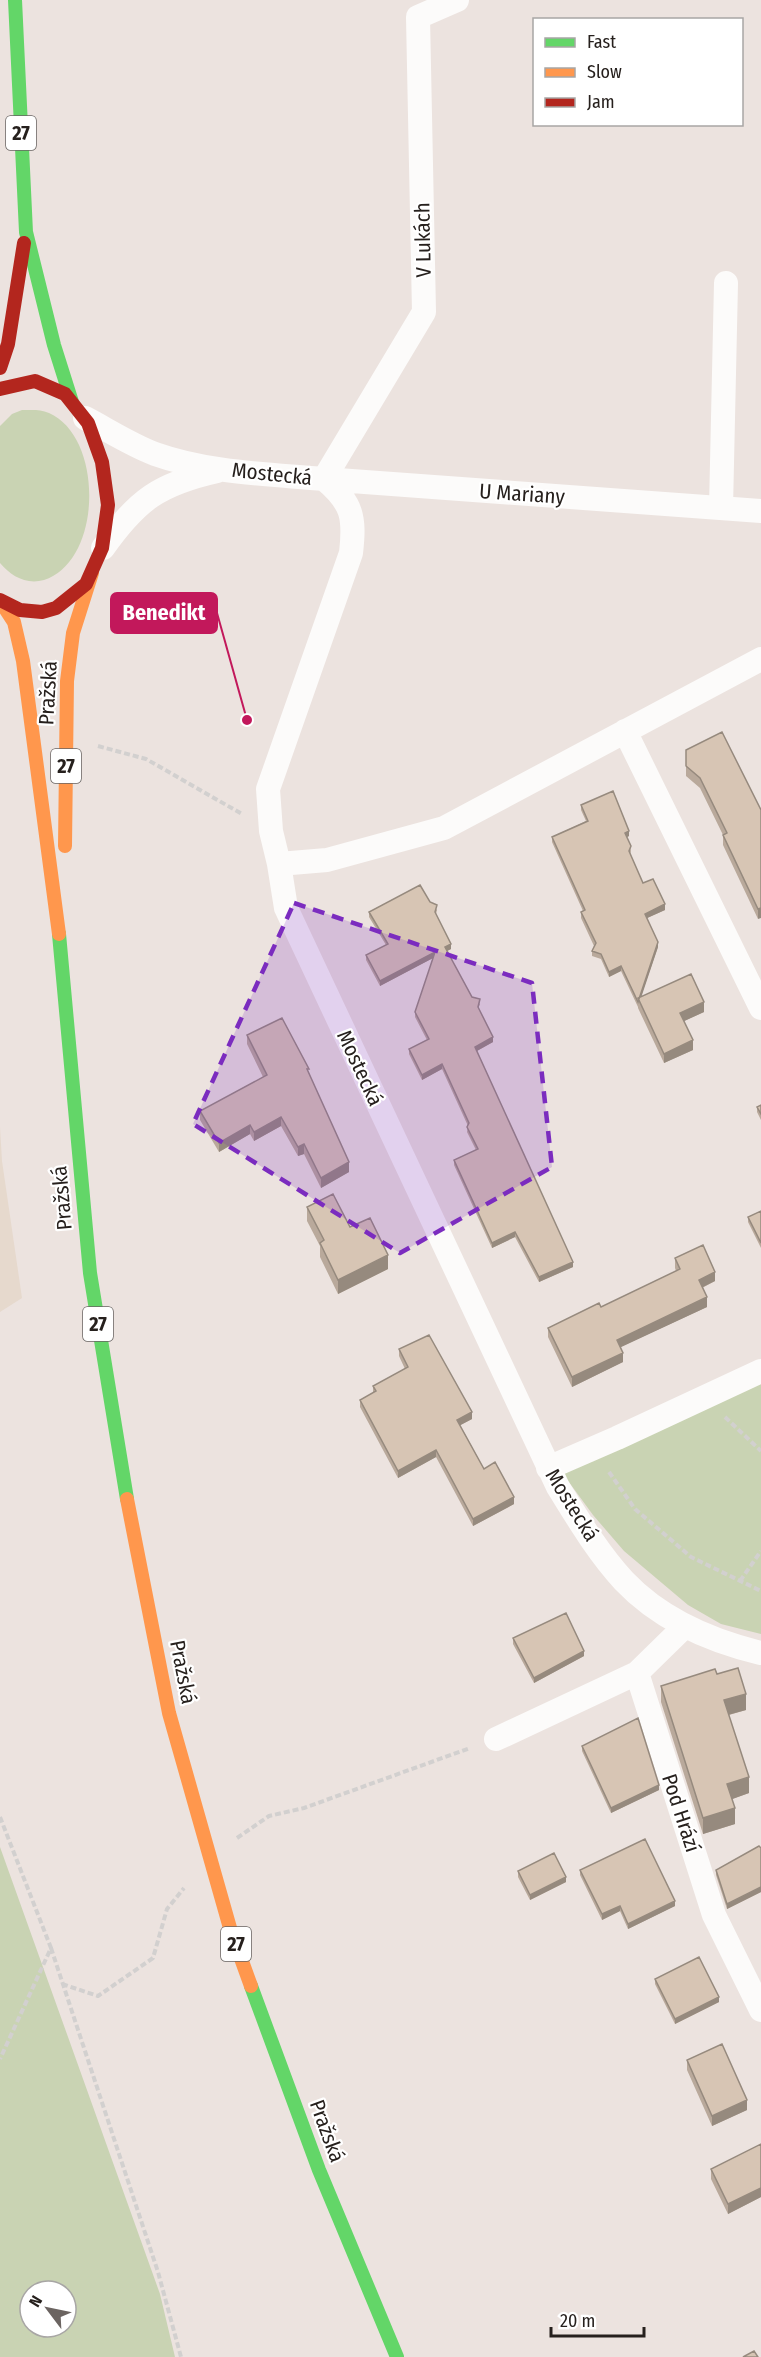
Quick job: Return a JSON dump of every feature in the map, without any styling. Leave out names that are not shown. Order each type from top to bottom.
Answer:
[{"type":"main road","name":"27","points":[[0,368],[8,344],[26,232],[15,0]]},
{"type":"main road","name":"Pražská","points":[[26,232],[54,345],[79,410],[99,447],[106,475],[108,510],[102,549],[73,633],[67,681],[63,962]]},
{"type":"main road","points":[[0,389],[16,382],[38,382],[58,390],[79,410]]},
{"type":"main road","name":"Pražská","points":[[0,600],[25,612],[47,611],[59,607],[74,596],[92,573]]},
{"type":"main road","name":"Pražská","points":[[0,600],[14,622],[23,661],[63,962],[90,1273],[106,1374],[169,1713],[230,1928],[319,2170],[397,2357]]},
{"type":"street","name":"V Lukách","points":[[324,479],[424,312],[418,17],[457,0]]},
{"type":"street","points":[[721,508],[726,283]]},
{"type":"street","name":"Mostecká","points":[[79,410],[156,454],[222,469],[324,479],[348,503],[354,524],[351,553],[268,789],[271,831],[286,908],[548,1468],[588,1534],[625,1581],[656,1607],[685,1626],[730,1646],[761,1653]]},
{"type":"street","name":"Mostecká","points":[[102,549],[124,519],[152,495],[186,478],[222,469]]},
{"type":"street","name":"U Mariany","points":[[324,479],[761,511]]},
{"type":"street","points":[[279,864],[327,860],[444,828],[761,659]]},
{"type":"street","points":[[626,731],[761,1008]]},
{"type":"street","points":[[548,1468],[761,1371]]},
{"type":"street","points":[[496,1739],[637,1673],[685,1626]]},
{"type":"street","name":"Pod Hrází","points":[[637,1673],[714,1915],[761,2010]]},
{"type":"path","points":[[66,744],[97,746],[146,759],[271,831]]},
{"type":"path","points":[[720,1412],[761,1450]]},
{"type":"path","points":[[606,1469],[635,1509],[691,1557],[761,1591]]},
{"type":"path","points":[[740,1581],[761,1551]]},
{"type":"path","points":[[62,1984],[98,1996],[153,1958],[167,1909],[210,1857],[269,1816],[304,1808],[496,1739]]},
{"type":"path","points":[[0,1817],[51,1948],[158,2272],[181,2357]]},
{"type":"path","points":[[0,2059],[51,1948]]},
{"type":"highlighted area","points":[[294,903],[532,983],[552,1167],[400,1253],[193,1124]]},
{"type":"shaded area","points":[[0,1127],[2,1161],[22,1298],[0,1312]]},
{"type":"green space","points":[[22,410],[49,413],[67,426],[80,447],[87,471],[89,498],[86,525],[77,549],[63,568],[44,580],[37,581],[19,578],[0,563],[0,426],[12,414]]},
{"type":"green space","points":[[761,1379],[761,1634],[721,1624],[688,1605],[624,1551],[593,1515],[563,1474]]},
{"type":"green space","points":[[0,1847],[160,2294],[175,2357],[0,2357]]},
{"type":"building","points":[[722,732],[761,810],[761,908],[758,909],[723,835],[727,833],[700,778],[686,766],[686,750]]},
{"type":"building","points":[[613,791],[629,831],[625,833],[631,846],[629,851],[643,883],[653,879],[665,904],[645,914],[658,942],[638,1002],[621,966],[609,972],[601,954],[592,951],[596,943],[581,912],[585,910],[552,837],[588,821],[581,805]]},
{"type":"building","points":[[420,885],[430,902],[437,905],[435,912],[451,944],[445,947],[472,997],[480,999],[478,1007],[493,1037],[475,1047],[573,1262],[539,1277],[515,1232],[492,1243],[454,1160],[478,1149],[467,1127],[469,1123],[442,1064],[422,1075],[409,1049],[429,1039],[415,1012],[435,952],[380,981],[366,955],[388,944],[369,912]]},
{"type":"building","points":[[691,974],[704,1002],[680,1013],[693,1040],[664,1054],[638,998]]},
{"type":"building","points":[[282,1018],[309,1069],[307,1069],[349,1162],[321,1178],[304,1144],[298,1147],[281,1117],[254,1132],[250,1125],[219,1143],[200,1111],[267,1075],[247,1035]]},
{"type":"building","points":[[333,1194],[350,1227],[370,1218],[388,1255],[338,1280],[320,1243],[324,1240],[307,1207]]},
{"type":"building","points":[[761,1211],[761,1243],[748,1217]]},
{"type":"building","points":[[703,1245],[715,1272],[699,1280],[707,1297],[617,1340],[623,1353],[572,1377],[548,1328],[599,1303],[601,1307],[680,1269],[675,1258]]},
{"type":"building","points":[[429,1335],[472,1412],[457,1420],[484,1469],[495,1462],[514,1497],[473,1519],[436,1450],[398,1471],[360,1400],[376,1391],[373,1386],[408,1367],[399,1349]]},
{"type":"building","points":[[566,1613],[584,1651],[534,1678],[513,1638]]},
{"type":"building","points":[[738,1668],[746,1694],[724,1700],[749,1777],[727,1784],[735,1808],[703,1818],[661,1686],[715,1669],[717,1674]]},
{"type":"building","points":[[638,1718],[659,1785],[611,1808],[582,1746]]},
{"type":"building","points":[[645,1839],[675,1901],[628,1924],[620,1906],[602,1914],[580,1870]]},
{"type":"building","points":[[759,1846],[761,1848],[761,1887],[727,1904],[716,1870]]},
{"type":"building","points":[[554,1853],[566,1877],[530,1895],[518,1871]]},
{"type":"building","points":[[699,1957],[719,1997],[675,2019],[655,1979]]},
{"type":"building","points":[[722,2044],[747,2100],[712,2116],[687,2060]]},
{"type":"building","points":[[761,2144],[761,2188],[728,2204],[711,2169]]},
{"type":"building","points":[[754,2351],[758,2357],[743,2357]]},
{"type":"traffic: fast","points":[[15,0],[26,232],[54,345],[72,402]]},
{"type":"traffic: fast","points":[[59,934],[90,1273],[127,1499]]},
{"type":"traffic: fast","points":[[251,1986],[319,2170],[397,2357]]},
{"type":"traffic: slow","points":[[65,846],[67,681],[73,633],[92,573]]},
{"type":"traffic: slow","points":[[0,601],[14,622],[23,661],[59,934]]},
{"type":"traffic: slow","points":[[127,1499],[169,1713],[230,1928],[251,1986]]},
{"type":"traffic: jam","points":[[0,368],[8,344],[24,243]]},
{"type":"traffic: jam","points":[[0,389],[35,381],[65,394],[88,423],[102,462],[108,505],[102,548],[86,584],[56,608],[42,612],[20,610],[0,600]]},
{"type":"place","name":"Benedikt","points":[[247,720]]}]
